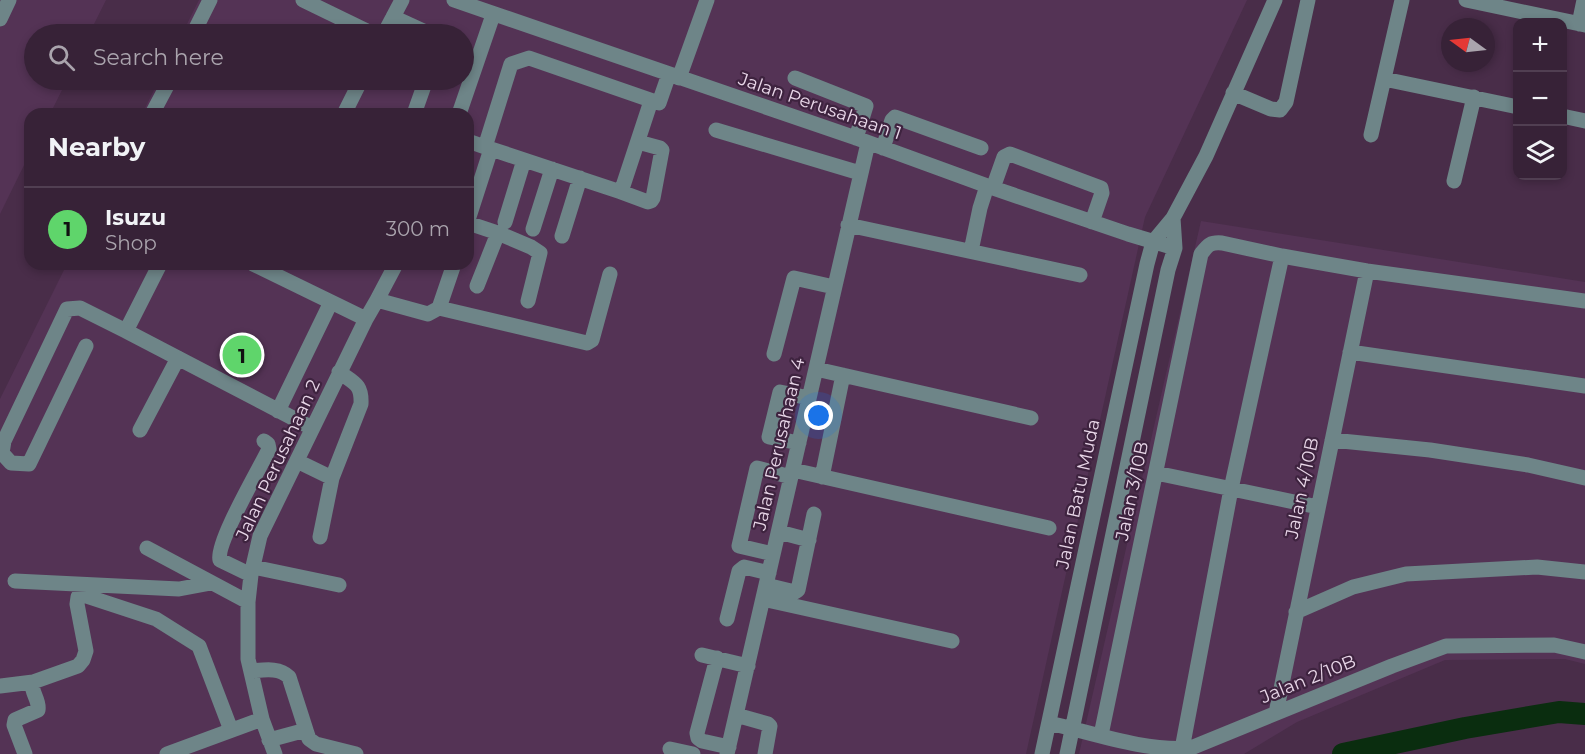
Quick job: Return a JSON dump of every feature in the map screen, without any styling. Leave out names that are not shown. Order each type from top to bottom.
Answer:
[{"type":"street","points":[[0,20],[9,0]]},
{"type":"street","points":[[198,24],[210,0]]},
{"type":"street","points":[[303,0],[352,24]]},
{"type":"street","points":[[389,24],[402,0]]},
{"type":"street","name":"Jalan Perusahaan 1","points":[[454,0],[862,140],[990,187],[1175,248]]},
{"type":"street","points":[[474,199],[511,64],[530,58],[658,103],[674,76],[707,0]]},
{"type":"street","points":[[1153,242],[1173,218],[1206,156],[1275,0]]},
{"type":"street","points":[[1233,93],[1270,109],[1280,110],[1286,102],[1308,0]]},
{"type":"street","points":[[1371,135],[1402,0]]},
{"type":"street","points":[[1466,0],[1491,3],[1582,25],[1584,0]]},
{"type":"street","points":[[474,70],[493,15]]},
{"type":"street","points":[[393,16],[409,24]]},
{"type":"street","name":"Jalan Perusahaan 4","points":[[728,751],[860,173],[866,106],[795,78]]},
{"type":"street","points":[[1384,78],[1513,105]]},
{"type":"street","points":[[155,108],[165,90]]},
{"type":"street","points":[[347,108],[356,90]]},
{"type":"street","points":[[416,108],[422,90]]},
{"type":"street","points":[[461,108],[467,90]]},
{"type":"street","points":[[1454,181],[1474,97]]},
{"type":"street","points":[[621,192],[651,101]]},
{"type":"street","points":[[883,148],[895,117],[981,148]]},
{"type":"street","points":[[1567,117],[1585,121]]},
{"type":"street","points":[[716,130],[860,173]]},
{"type":"street","points":[[474,143],[648,202],[653,198],[662,150],[638,142]]},
{"type":"street","points":[[971,251],[980,208],[1004,157],[1010,154],[1101,188],[1102,193],[1092,222]]},
{"type":"street","points":[[477,286],[501,228],[524,160]]},
{"type":"street","points":[[533,229],[552,169]]},
{"type":"street","points":[[562,236],[580,178]]},
{"type":"street","points":[[1067,754],[1168,270],[1175,248],[1173,218]]},
{"type":"street","points":[[474,222],[501,228],[540,253],[528,301]]},
{"type":"street","points":[[848,225],[1080,275]]},
{"type":"street","name":"Jalan Batu Muda","points":[[1042,754],[1153,242]]},
{"type":"street","name":"Jalan 3/10B","points":[[1101,735],[1201,254],[1208,244],[1214,242],[1282,256]]},
{"type":"street","points":[[1182,749],[1231,489],[1282,256],[1367,271],[1585,301]]},
{"type":"street","points":[[126,331],[157,270]]},
{"type":"street","points":[[265,270],[366,319]]},
{"type":"street","name":"Jalan Perusahaan 2","points":[[272,747],[262,718],[248,659],[248,602],[260,536],[339,372],[393,270]]},
{"type":"street","points":[[439,308],[452,270]]},
{"type":"street","name":"Jalan 4/10B","points":[[1276,713],[1367,271]]},
{"type":"street","points":[[378,300],[428,314],[439,308],[587,343],[592,340],[610,274]]},
{"type":"street","points":[[774,354],[794,278],[834,287]]},
{"type":"street","points":[[278,411],[331,302]]},
{"type":"street","points":[[86,346],[29,464],[11,463],[2,453],[4,441],[67,309],[80,308],[312,428]]},
{"type":"street","points":[[1350,352],[1585,386]]},
{"type":"street","points":[[140,430],[178,358]]},
{"type":"street","points":[[816,369],[1031,418]]},
{"type":"street","points":[[320,537],[332,478],[361,404],[362,393],[357,384],[339,372]]},
{"type":"street","points":[[822,477],[843,375]]},
{"type":"street","points":[[799,443],[769,437],[780,392],[809,398]]},
{"type":"street","points":[[1332,440],[1430,450],[1528,465],[1585,478]]},
{"type":"street","points":[[264,441],[268,444],[269,449],[232,520],[219,550],[220,560],[252,571],[339,585]]},
{"type":"street","points":[[297,461],[332,478]]},
{"type":"street","points":[[773,554],[738,546],[758,468],[822,477],[1049,528]]},
{"type":"street","points":[[1156,473],[1318,507]]},
{"type":"street","points":[[766,586],[795,592],[798,590],[814,514]]},
{"type":"street","points":[[778,532],[809,540]]},
{"type":"street","points":[[147,548],[248,602]]},
{"type":"street","points":[[727,619],[739,571],[744,567],[766,586],[952,641]]},
{"type":"street","points":[[1296,612],[1353,587],[1406,574],[1537,567],[1585,572]]},
{"type":"street","points":[[15,581],[179,589],[212,583]]},
{"type":"street","points":[[0,686],[33,682],[78,666],[86,651],[77,604],[78,597],[82,595],[156,620],[199,646],[231,730]]},
{"type":"street","name":"Jalan 2/10B","points":[[1049,723],[1150,747],[1191,748],[1446,646],[1554,645],[1585,652]]},
{"type":"street","points":[[728,751],[702,741],[698,738],[697,733],[710,656],[747,666]]},
{"type":"street","points":[[250,671],[284,672],[289,677],[309,739],[316,744],[356,754]]},
{"type":"street","points":[[25,754],[14,725],[15,720],[38,710],[39,706],[32,687],[33,682]]},
{"type":"street","points":[[736,715],[771,726],[765,754]]},
{"type":"street","points":[[167,754],[262,718]]},
{"type":"street","points":[[272,747],[306,730]]},
{"type":"street","points":[[670,748],[693,754]]},
{"type":"shaded area","points":[[0,0],[106,0],[94,24],[24,24],[24,90],[62,90],[53,108],[24,108],[24,165],[0,214]]},
{"type":"shaded area","points":[[199,0],[1247,0],[1145,217],[1026,754],[0,754],[0,399],[64,270],[474,270],[474,108],[145,108],[154,90],[474,90],[474,24],[187,24]]},
{"type":"shaded area","points":[[1201,221],[1585,282],[1585,664],[1565,659],[1445,660],[1297,722],[1244,754],[1079,754]]},
{"type":"waterway","points":[[1343,754],[1465,728],[1559,712],[1585,714]]},
{"type":"place","name":"Isuzu","points":[[242,355]]}]
